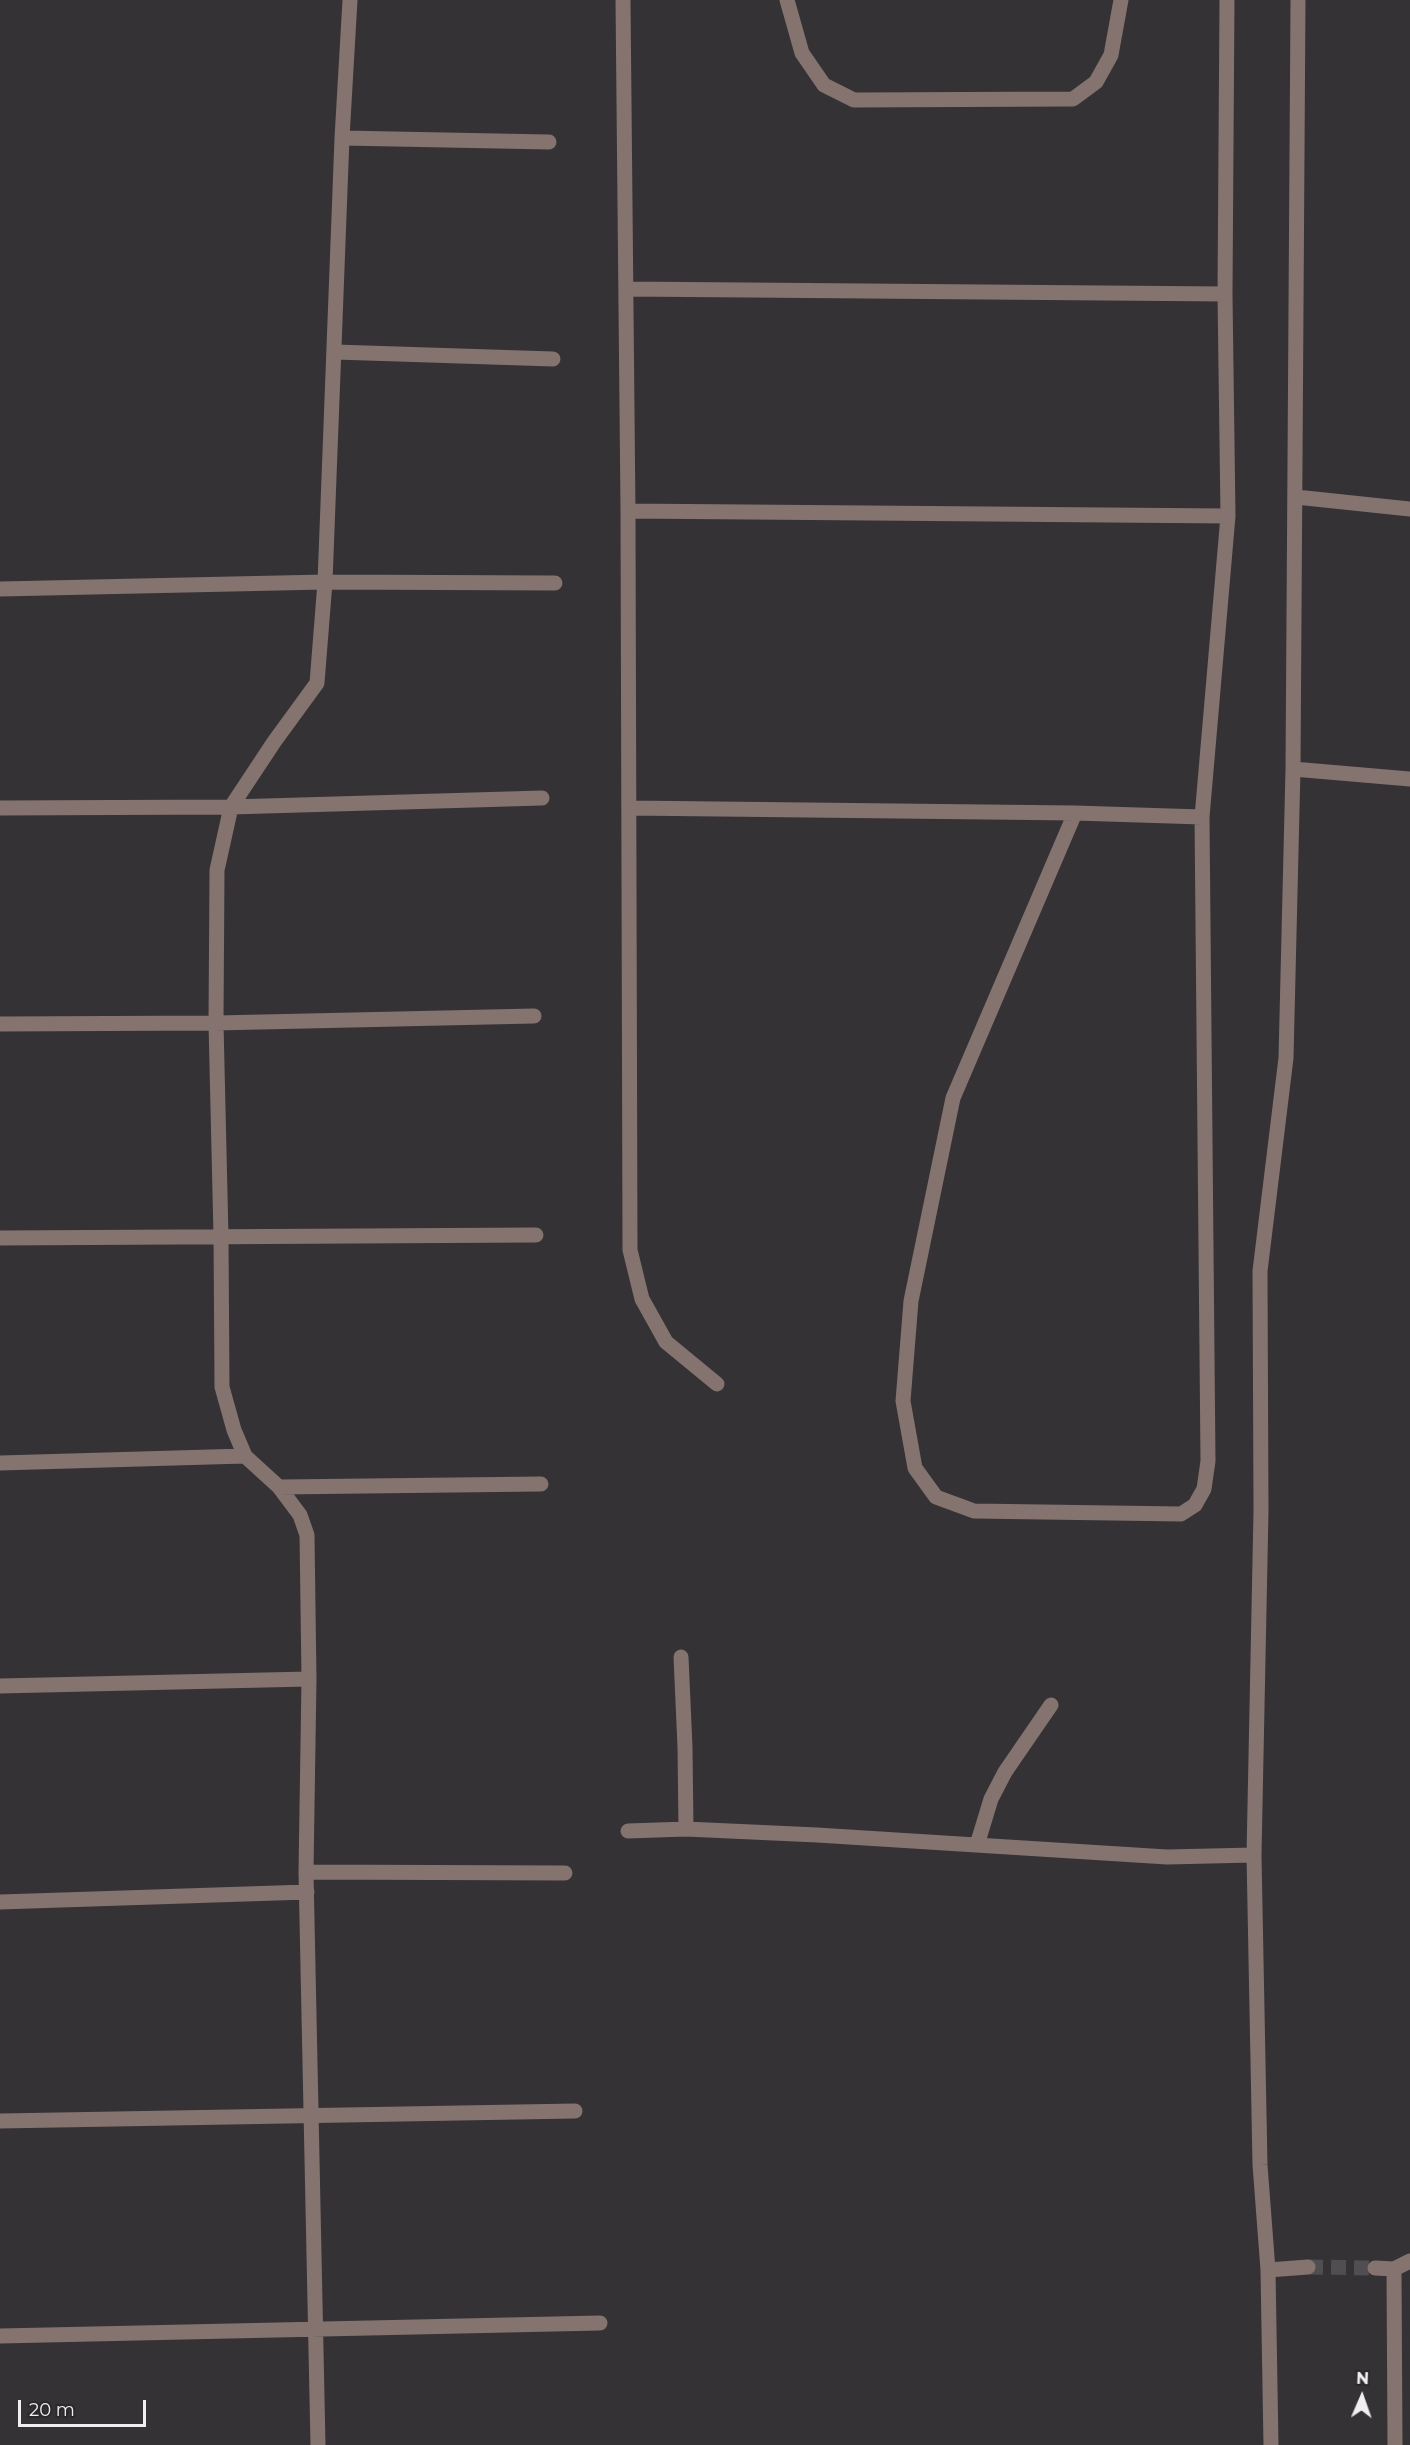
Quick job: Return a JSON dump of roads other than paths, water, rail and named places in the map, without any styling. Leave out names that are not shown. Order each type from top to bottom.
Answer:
[{"type":"street","points":[[623,0],[627,289],[630,1250],[642,1299],[666,1342],[717,1384]]},
{"type":"street","points":[[787,0],[802,53],[824,85],[854,100],[1073,99],[1096,82],[1111,55],[1121,0]]},
{"type":"street","points":[[1075,813],[953,1098],[911,1301],[903,1401],[915,1468],[936,1497],[974,1511],[1181,1514],[1195,1505],[1204,1489],[1208,1449],[1202,817],[1228,516],[1226,294],[1229,20],[1227,0]]},
{"type":"street","points":[[1271,2445],[1268,2270],[1260,2165],[1254,1855],[1261,1511],[1260,1271],[1286,1058],[1293,769],[1298,0]]},
{"type":"street","points":[[318,2445],[306,1872],[309,1679],[307,1535],[300,1515],[279,1487],[245,1456],[234,1430],[222,1387],[216,1023],[217,870],[231,807],[317,683],[325,582],[342,138],[352,2]]},
{"type":"street","points":[[342,138],[549,142]]},
{"type":"street","points":[[627,289],[1226,294]]},
{"type":"street","points":[[335,352],[553,359]]},
{"type":"street","points":[[1296,497],[1410,510]]},
{"type":"street","points":[[628,511],[1228,516]]},
{"type":"street","points":[[0,589],[325,582],[555,583]]},
{"type":"street","points":[[1293,769],[1410,779]]},
{"type":"street","points":[[0,808],[231,807],[542,798]]},
{"type":"street","points":[[629,808],[1075,813],[1202,817]]},
{"type":"street","points":[[0,1024],[216,1023],[534,1016]]},
{"type":"street","points":[[0,1238],[536,1235]]},
{"type":"street","points":[[0,1463],[245,1456]]},
{"type":"street","points":[[279,1487],[540,1484]]},
{"type":"street","points":[[681,1656],[686,1829]]},
{"type":"street","points":[[0,1686],[309,1679]]},
{"type":"street","points":[[977,1845],[991,1799],[1051,1705]]},
{"type":"street","points":[[628,1831],[686,1829],[1167,1857],[1254,1855]]},
{"type":"street","points":[[306,1872],[565,1873]]},
{"type":"street","points":[[0,1902],[307,1892]]},
{"type":"street","points":[[0,2121],[574,2110]]},
{"type":"street","points":[[1375,2268],[1394,2269],[1410,2261]]},
{"type":"street","points":[[1268,2270],[1308,2267]]},
{"type":"street","points":[[1394,2269],[1395,2445]]},
{"type":"street","points":[[0,2336],[600,2323]]},
{"type":"tunnel","points":[[1308,2267],[1375,2268]]}]
